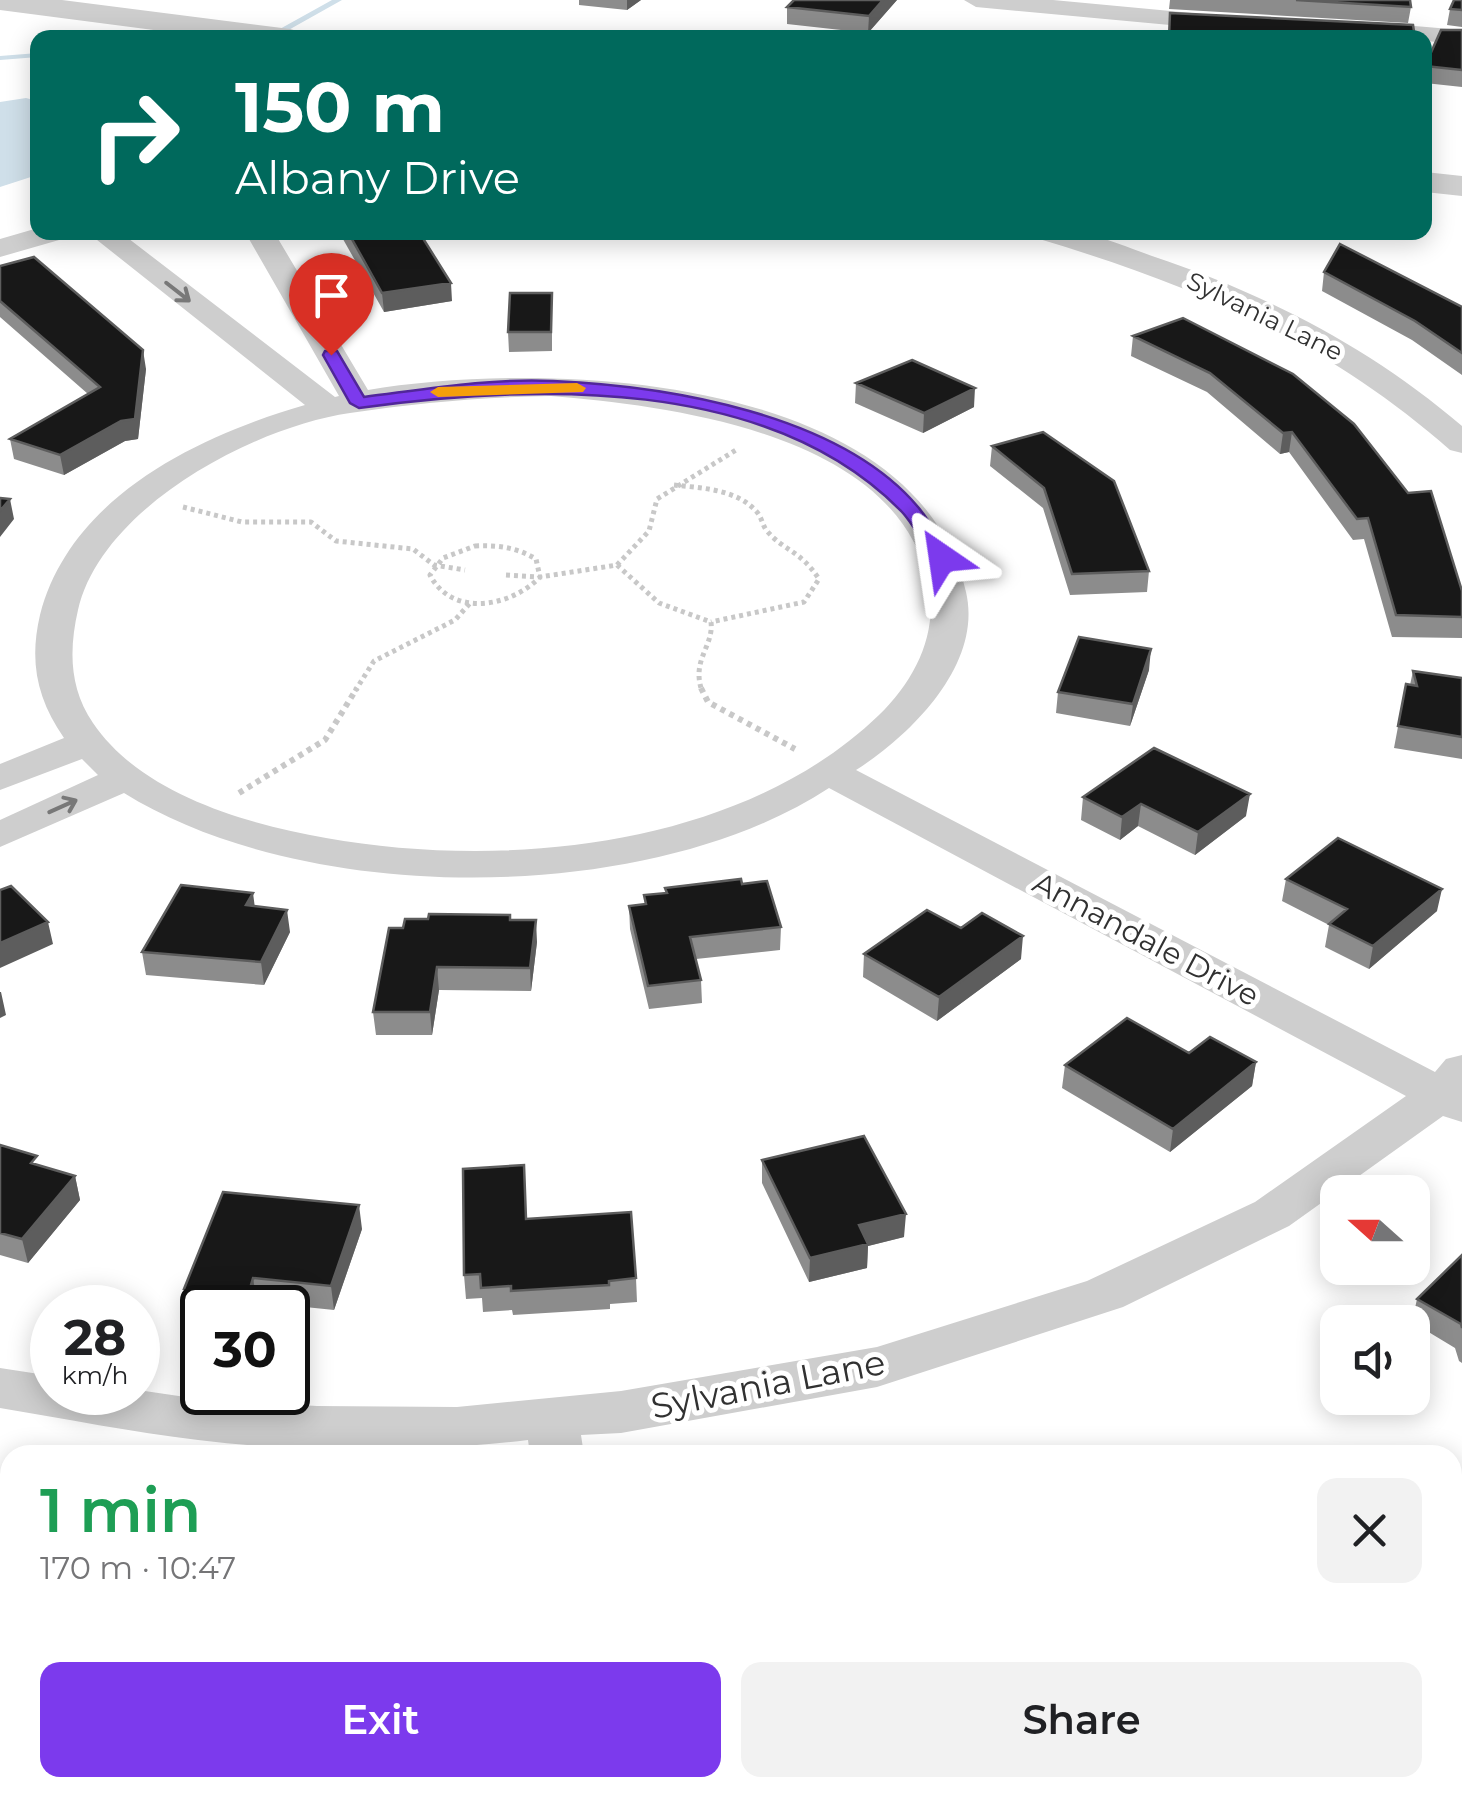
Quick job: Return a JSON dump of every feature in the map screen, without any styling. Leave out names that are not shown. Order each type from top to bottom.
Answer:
[{"type":"street","points":[[0,0],[229,30]]},
{"type":"street","points":[[976,0],[1249,24]]},
{"type":"street","points":[[1324,27],[1365,30]]},
{"type":"street","points":[[1432,35],[1462,37]]},
{"type":"street","points":[[1432,183],[1462,186]]},
{"type":"street","points":[[0,248],[30,239]]},
{"type":"street","points":[[112,240],[344,406]]},
{"type":"street","points":[[263,240],[344,406]]},
{"type":"street","name":"Sylvania Lane","points":[[1072,240],[1184,275],[1268,312],[1340,350],[1429,412],[1462,443]]},
{"type":"street","points":[[550,386],[639,393],[723,409],[777,426],[862,468],[911,510],[942,558],[951,612],[936,667],[896,722],[813,761],[802,791],[752,814],[617,851],[481,865],[364,858],[272,840],[203,817],[126,777],[87,743],[58,700],[52,650],[57,605],[76,562],[110,521],[156,485],[210,454],[344,406],[460,389],[550,386]]},
{"type":"street","points":[[0,778],[87,743]]},
{"type":"street","name":"Annandale Drive","points":[[813,761],[1455,1090]]},
{"type":"street","points":[[0,834],[126,777]]},
{"type":"street","name":"Sylvania Lane","points":[[0,1388],[199,1420],[554,1435],[621,1412],[877,1367],[1105,1294],[1272,1214],[1455,1090]]},
{"type":"path","points":[[617,565],[649,532],[656,500],[674,485],[746,445]]},
{"type":"path","points":[[506,575],[540,578],[617,565],[659,603],[712,622],[804,602],[819,579],[804,557],[767,531],[763,516],[742,498],[674,485]]},
{"type":"path","points":[[172,504],[242,522],[311,522],[336,540],[413,549],[434,565],[465,570]]},
{"type":"path","points":[[475,546],[511,547],[536,559],[540,578],[523,594],[472,602],[440,592],[430,575],[434,565],[458,550],[475,546]]},
{"type":"path","points":[[238,793],[325,740],[374,661],[455,620],[472,602]]},
{"type":"path","points":[[712,622],[713,629],[695,668],[700,692],[708,702],[813,761]]},
{"type":"shaded area","points":[[30,99],[30,177],[0,187],[0,102]]},
{"type":"building","points":[[794,0],[883,0],[869,16],[787,7]]},
{"type":"building","points":[[1296,0],[1410,0],[1411,7]]},
{"type":"building","points":[[1454,0],[1462,0],[1462,10],[1450,9]]},
{"type":"building","points":[[1170,13],[1413,25],[1414,30],[1169,30]]},
{"type":"building","points":[[1441,30],[1462,30],[1462,70],[1432,67],[1432,50]]},
{"type":"building","points":[[352,240],[424,240],[451,283],[382,293]]},
{"type":"building","points":[[1340,244],[1462,307],[1462,353],[1415,321],[1324,272]]},
{"type":"building","points":[[34,257],[143,350],[135,419],[121,421],[60,455],[10,439],[100,387],[0,301],[0,266]]},
{"type":"building","points":[[510,293],[552,293],[551,332],[508,332]]},
{"type":"building","points":[[1183,318],[1293,374],[1354,424],[1408,493],[1431,491],[1462,591],[1462,617],[1396,615],[1368,518],[1357,519],[1292,432],[1283,433],[1210,373],[1133,336]]},
{"type":"building","points":[[912,360],[975,388],[924,413],[856,383]]},
{"type":"building","points":[[1043,432],[1114,481],[1149,571],[1072,574],[1044,488],[992,446]]},
{"type":"building","points":[[0,498],[10,499],[0,511]]},
{"type":"building","points":[[1079,637],[1151,649],[1133,704],[1058,692]]},
{"type":"building","points":[[1413,671],[1462,678],[1462,737],[1398,726],[1406,684],[1417,686]]},
{"type":"building","points":[[1154,748],[1250,794],[1198,832],[1141,804],[1122,817],[1083,797]]},
{"type":"building","points":[[1338,838],[1442,889],[1373,946],[1329,924],[1347,909],[1286,879]]},
{"type":"building","points":[[741,879],[742,884],[767,881],[781,927],[690,937],[701,980],[648,986],[629,906],[646,904],[644,895],[667,893],[665,888]]},
{"type":"building","points":[[181,885],[253,893],[246,905],[287,910],[261,962],[142,952]]},
{"type":"building","points":[[11,886],[48,922],[0,943],[0,890]]},
{"type":"building","points":[[927,910],[961,928],[982,913],[1023,936],[939,997],[864,954]]},
{"type":"building","points":[[429,914],[510,915],[510,920],[536,920],[530,968],[437,967],[430,1012],[373,1012],[389,928],[403,928],[405,919],[428,919]]},
{"type":"building","points":[[1127,1018],[1189,1053],[1210,1037],[1256,1062],[1173,1129],[1065,1065]]},
{"type":"building","points":[[864,1136],[906,1214],[859,1225],[868,1244],[810,1258],[762,1160]]},
{"type":"building","points":[[0,1145],[37,1156],[31,1163],[75,1176],[22,1239],[0,1233]]},
{"type":"building","points":[[524,1165],[526,1219],[631,1212],[636,1278],[609,1281],[609,1285],[511,1291],[511,1286],[481,1288],[480,1274],[464,1275],[463,1169]]},
{"type":"building","points":[[223,1192],[359,1205],[331,1286],[253,1278],[251,1285],[186,1285]]},
{"type":"building","points":[[1462,1255],[1462,1328],[1417,1299]]},
{"type":"waterway","points":[[282,30],[338,0]]},
{"type":"waterway","points":[[0,58],[30,56]]},
{"type":"slow traffic","points":[[438,392],[577,388]]},
{"type":"route","points":[[331,355],[359,403],[460,389],[550,386],[639,393],[723,409],[798,434],[862,468],[911,510],[942,558]]}]
